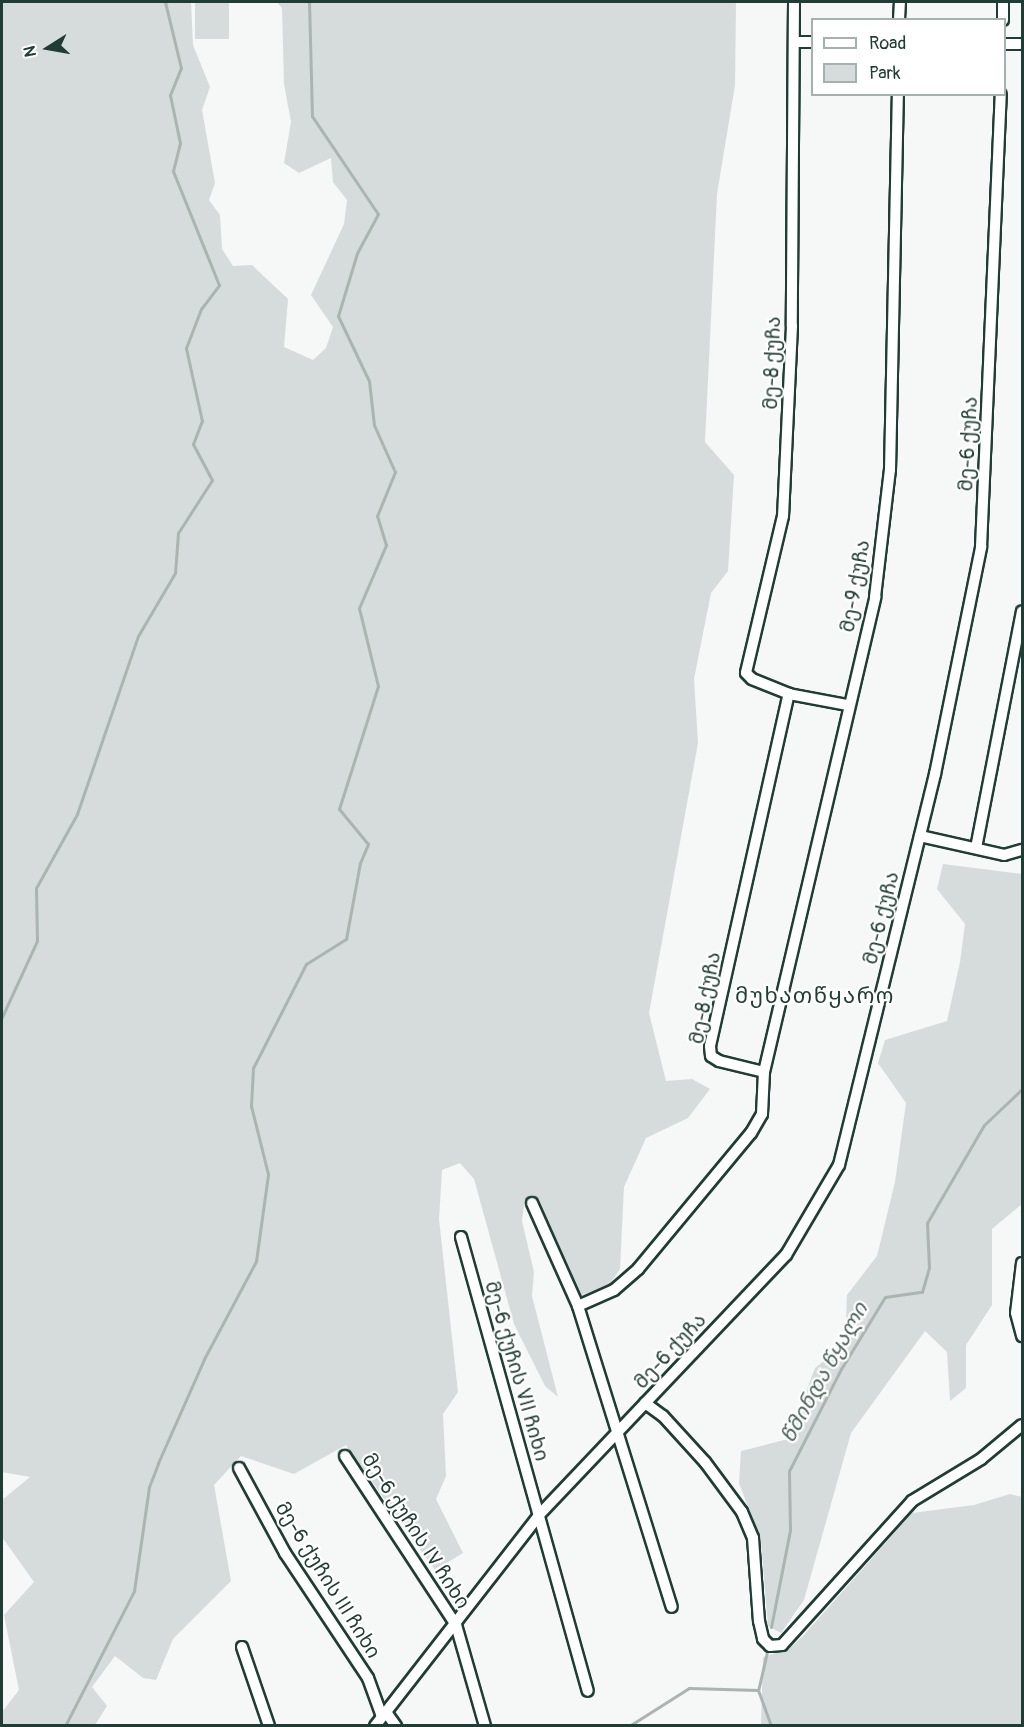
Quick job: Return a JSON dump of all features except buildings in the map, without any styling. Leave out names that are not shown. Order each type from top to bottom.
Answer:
[{"type":"street","name":"მე-8 ქუჩა","points":[[794,2],[792,326],[783,516],[746,673],[752,680],[789,694],[847,705]]},
{"type":"street","points":[[900,2],[900,18]]},
{"type":"street","points":[[1003,2],[1003,18]]},
{"type":"street","points":[[794,42],[811,42]]},
{"type":"street","points":[[1006,44],[1023,44]]},
{"type":"street","name":"მე-9 ქუჩა","points":[[764,1072],[847,705],[875,597],[890,470],[898,96]]},
{"type":"street","name":"მე-6 ქუჩა","points":[[375,1725],[381,1714],[456,1625],[539,1515],[786,1255],[830,1186],[851,1119],[920,836],[981,547],[1000,96]]},
{"type":"street","points":[[976,848],[1023,611]]},
{"type":"street","name":"მე-8 ქუჩა","points":[[764,1072],[719,1061],[711,1056],[710,1046],[789,694]]},
{"type":"street","points":[[920,836],[1004,855],[1023,850]]},
{"type":"street","points":[[578,1306],[614,1290],[638,1269],[751,1133],[762,1114],[764,1072]]},
{"type":"street","points":[[532,1203],[578,1306],[672,1607]]},
{"type":"street","name":"მე-6 ქუჩის VII ჩიხი","points":[[461,1237],[588,1691]]},
{"type":"street","points":[[1023,1263],[1016,1313],[1023,1336]]},
{"type":"street","points":[[645,1403],[663,1416],[705,1462],[742,1512],[753,1538],[759,1621],[763,1639],[770,1646],[782,1645],[912,1501],[981,1459],[1023,1425]]},
{"type":"street","name":"მე-6 ქუჩის IV ჩიხი","points":[[345,1456],[456,1625],[484,1725]]},
{"type":"street","name":"მე-6 ქუჩის III ჩიხი","points":[[239,1468],[285,1553],[368,1678],[381,1714]]},
{"type":"street","points":[[242,1647],[269,1725]]},
{"type":"street","points":[[381,1714],[388,1714],[396,1725]]},
{"type":"green space","points":[[2,2],[191,2],[193,45],[210,87],[202,110],[215,183],[209,200],[220,215],[222,249],[233,266],[252,265],[288,299],[284,347],[313,360],[326,348],[333,327],[311,295],[344,224],[347,200],[333,182],[331,158],[299,173],[284,163],[291,122],[284,84],[282,8],[277,2],[736,2],[735,85],[717,194],[705,442],[734,475],[728,571],[711,593],[694,679],[698,743],[649,1013],[666,1081],[692,1079],[710,1089],[688,1118],[646,1138],[624,1187],[620,1269],[608,1287],[581,1295],[540,1205],[524,1204],[522,1221],[534,1272],[532,1296],[558,1397],[545,1386],[514,1324],[474,1179],[460,1163],[442,1170],[439,1219],[458,1392],[443,1414],[446,1476],[436,1499],[463,1553],[435,1570],[346,1445],[294,1474],[241,1456],[214,1485],[231,1581],[173,1639],[156,1680],[143,1678],[115,1656],[92,1687],[107,1706],[95,1725],[2,1726],[2,1712],[19,1690],[4,1615],[34,1582],[2,1537],[2,1500],[30,1477],[2,1472]]},
{"type":"green space","points":[[195,2],[229,2],[229,39],[195,39]]},
{"type":"green space","points":[[943,864],[1022,874],[1022,1204],[992,1229],[992,1305],[966,1345],[966,1388],[950,1401],[947,1352],[925,1331],[851,1433],[804,1600],[781,1633],[768,1626],[761,1541],[739,1483],[741,1451],[788,1439],[815,1368],[845,1344],[847,1295],[877,1256],[895,1182],[906,1103],[878,1063],[885,1040],[947,1021],[960,962],[965,924],[937,889]]},
{"type":"green space","points":[[1010,1494],[1022,1497],[1022,1725],[761,1725],[763,1657],[789,1649],[803,1636],[912,1513],[974,1505]]},
{"type":"waterway","points":[[2,1017],[37,941],[36,888],[77,814],[138,636],[175,573],[178,533],[212,480],[193,444],[202,421],[186,348],[201,309],[219,285],[173,171],[180,143],[170,95],[181,68],[165,2]]},
{"type":"waterway","points":[[65,1726],[134,1591],[149,1487],[158,1463],[204,1359],[256,1261],[268,1174],[251,1106],[253,1068],[306,964],[346,939],[360,863],[368,844],[339,809],[378,686],[359,608],[386,545],[377,516],[395,472],[374,425],[369,381],[338,316],[357,253],[378,214],[312,116],[309,2]]},
{"type":"waterway","name":"წმინდა წყალი","points":[[771,1627],[790,1530],[789,1471],[841,1369],[885,1297],[922,1292],[929,1268],[927,1223],[984,1125],[1022,1089]]},
{"type":"waterway","name":"წმინდა წყალი","points":[[767,1652],[758,1690],[771,1726]]},
{"type":"waterway","points":[[629,1726],[689,1688],[758,1690]]},
{"type":"district","name":"მუხათწყარო","points":[[815,997]]}]
